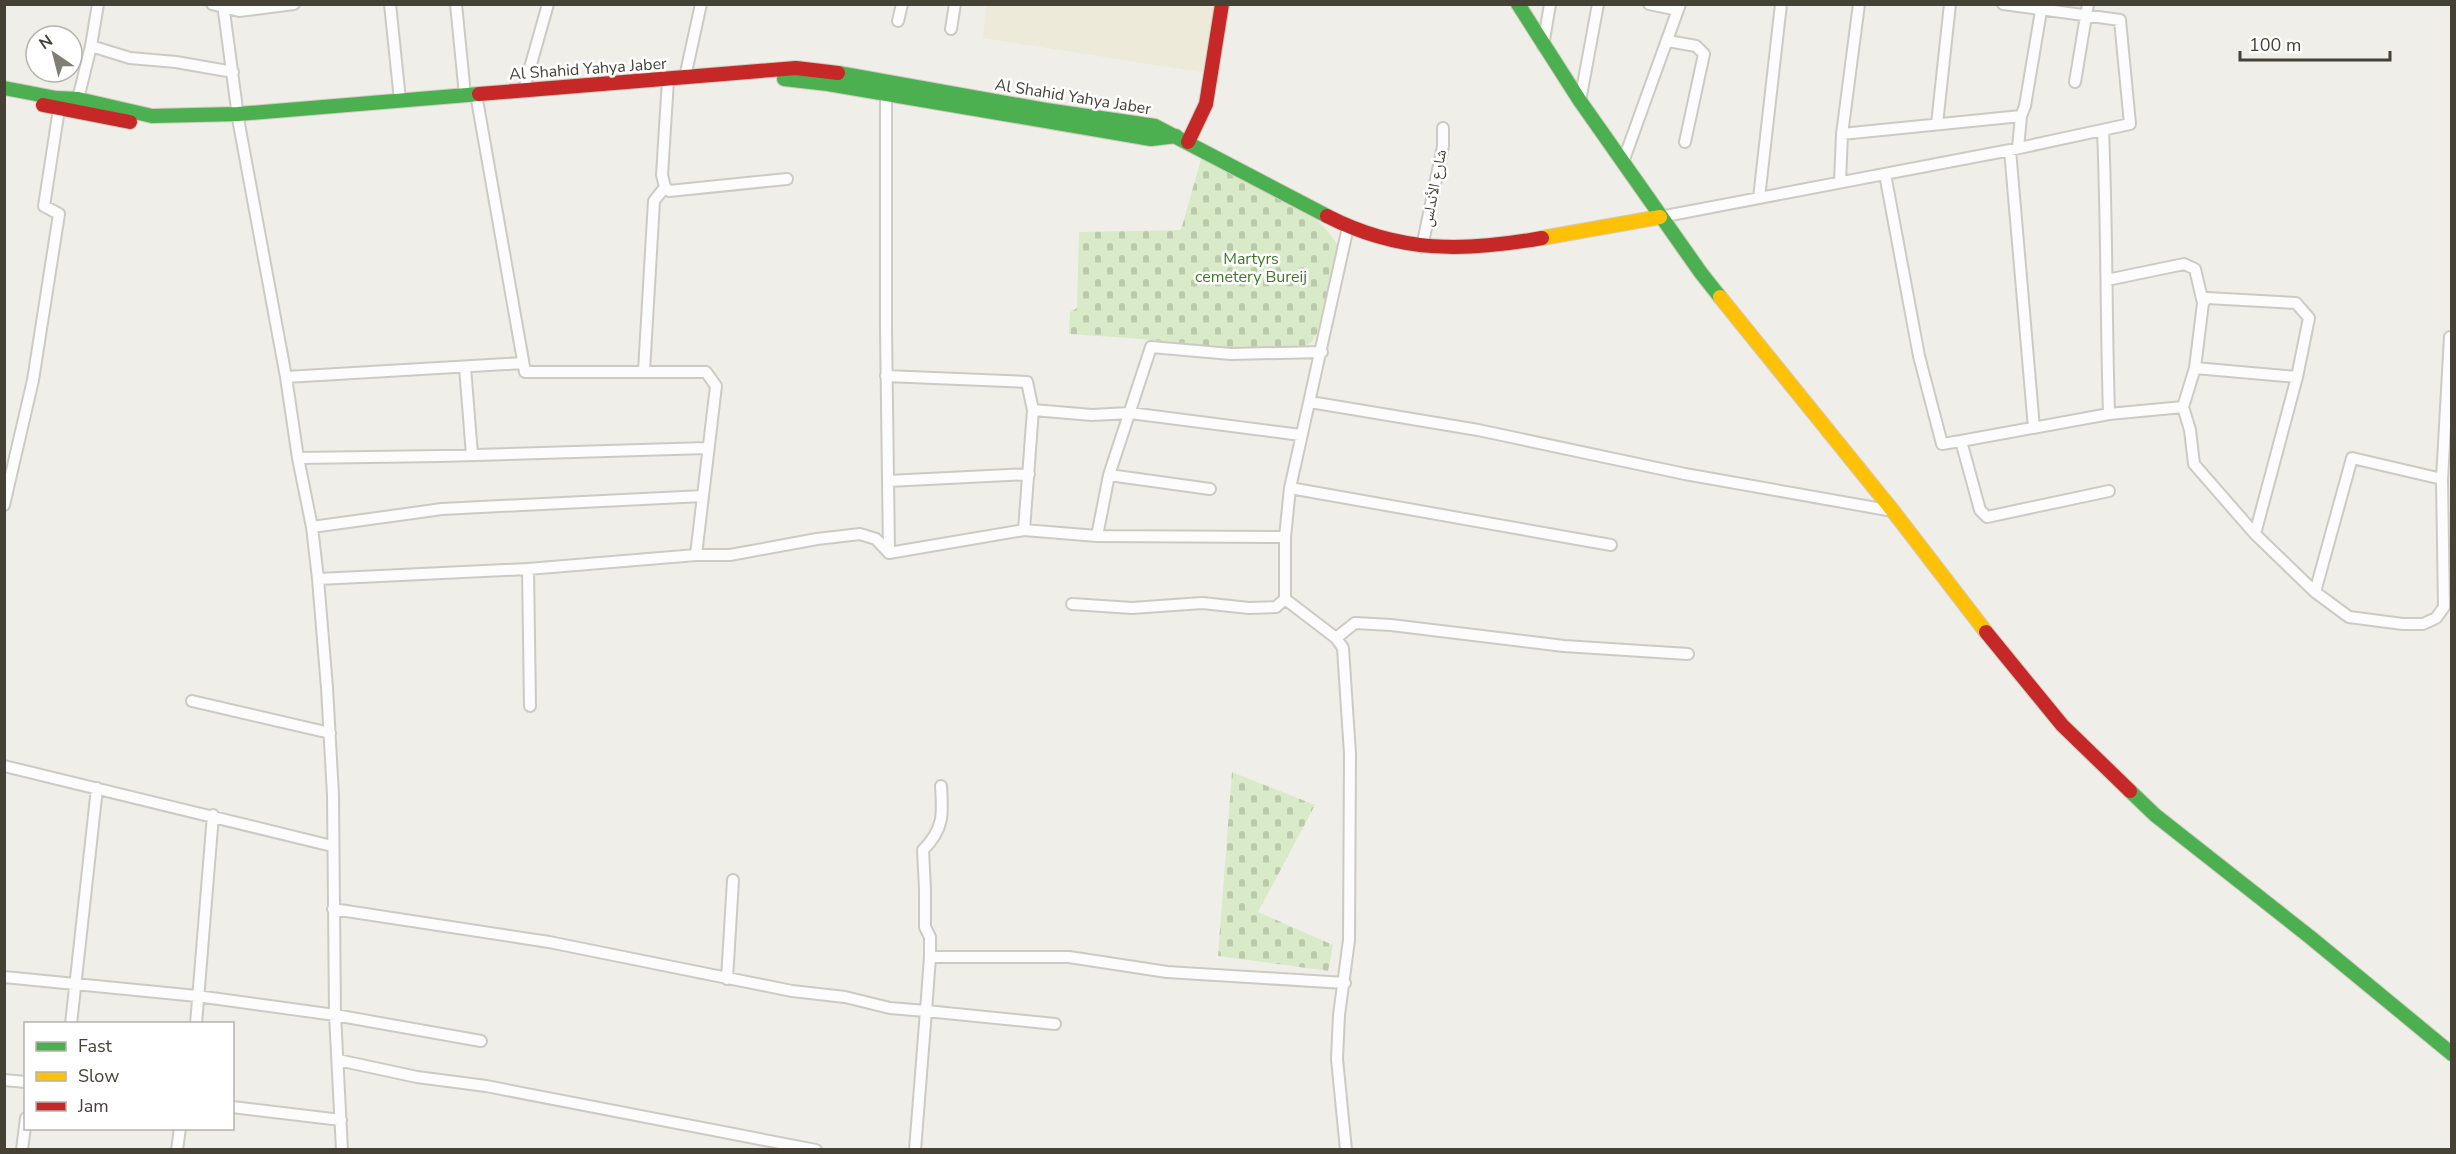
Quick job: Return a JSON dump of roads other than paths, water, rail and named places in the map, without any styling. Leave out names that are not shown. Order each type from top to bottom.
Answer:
[{"type":"street","points":[[4,505],[33,380],[59,214],[44,206],[59,109],[78,99],[91,46],[98,4]]},
{"type":"street","points":[[213,4],[239,10],[292,5]]},
{"type":"street","points":[[390,4],[400,100]]},
{"type":"street","points":[[456,4],[525,372],[706,372],[716,386],[696,555]]},
{"type":"street","points":[[524,89],[548,4]]},
{"type":"street","points":[[685,77],[701,4]]},
{"type":"street","points":[[898,21],[902,4]]},
{"type":"street","points":[[951,29],[955,4]]},
{"type":"street","points":[[1182,139],[1206,104],[1222,4]]},
{"type":"street","points":[[1518,4],[1580,101],[1701,273],[1893,511],[1957,597],[2061,725],[2155,815],[2310,937],[2451,1054]]},
{"type":"street","points":[[1544,46],[1550,4]]},
{"type":"street","points":[[1580,101],[1598,4]]},
{"type":"street","points":[[1623,162],[1679,7],[1649,4]]},
{"type":"street","points":[[1759,198],[1781,4]]},
{"type":"street","points":[[1840,182],[1842,134],[1859,4]]},
{"type":"street","points":[[1937,124],[1950,4]]},
{"type":"street","points":[[1660,216],[2014,149],[2130,124],[2120,20],[2003,4]]},
{"type":"street","points":[[2075,82],[2088,4]]},
{"type":"street","points":[[224,6],[238,119],[286,377],[298,458],[312,527],[318,579],[333,795],[335,1015],[342,1149]]},
{"type":"street","points":[[2034,428],[2014,149],[2020,116],[2025,106],[2041,8]]},
{"type":"street","points":[[1668,41],[1696,46],[1704,54],[1685,142]]},
{"type":"street","points":[[91,46],[130,58],[176,62],[233,72]]},
{"type":"street","name":"Al Shahid Yahya Jaber","points":[[4,99],[135,123],[198,126],[238,119],[400,100],[473,98],[524,89],[667,85],[685,77],[796,68],[886,88]]},
{"type":"street","name":"Al Shahid Yahya Jaber","points":[[4,88],[56,98],[78,99],[152,116],[238,119],[473,98],[790,79],[886,88],[1155,126],[1348,227],[1422,247],[1470,248],[1499,245],[1660,216]]},
{"type":"street","points":[[667,85],[662,175],[665,187],[669,191],[787,179]]},
{"type":"street","points":[[886,88],[886,376],[889,553]]},
{"type":"street","points":[[1842,134],[2020,116]]},
{"type":"street","name":"شارع الأندلس","points":[[1422,247],[1443,146],[1443,128]]},
{"type":"street","points":[[2103,130],[2109,414]]},
{"type":"street","points":[[1885,174],[1919,356],[1942,444],[2109,414],[2184,407]]},
{"type":"street","points":[[644,371],[654,201],[665,187]]},
{"type":"street","points":[[1285,600],[1286,537],[1290,488],[1348,227]]},
{"type":"street","points":[[2107,280],[2184,264],[2195,268],[2203,303],[2195,368],[2184,407],[2190,430],[2194,464],[2255,534],[2315,592],[2349,617],[2403,624],[2423,624],[2436,618],[2444,607],[2447,554],[2442,479],[2448,453],[2450,337]]},
{"type":"street","points":[[2203,303],[2207,298],[2214,297],[2295,303],[2309,318],[2297,377],[2255,534]]},
{"type":"street","points":[[1097,536],[1109,476],[1151,347],[1231,354],[1322,352]]},
{"type":"street","points":[[286,377],[523,363]]},
{"type":"street","points":[[465,367],[472,456]]},
{"type":"street","points":[[2195,368],[2297,377]]},
{"type":"street","points":[[886,376],[1027,382],[1033,410],[1024,530]]},
{"type":"street","points":[[1310,402],[1478,430],[1685,474],[1893,511]]},
{"type":"street","points":[[1033,410],[1092,415],[1130,413],[1301,435]]},
{"type":"street","points":[[1961,441],[1980,510],[1988,517],[2109,491]]},
{"type":"street","points":[[298,458],[472,456],[707,448]]},
{"type":"street","points":[[2315,592],[2352,458],[2442,479]]},
{"type":"street","points":[[888,481],[1029,474]]},
{"type":"street","points":[[1109,476],[1210,489]]},
{"type":"street","points":[[1290,488],[1611,544]]},
{"type":"street","points":[[312,527],[442,509],[704,496]]},
{"type":"street","points":[[889,553],[1024,530],[1097,536],[1286,537]]},
{"type":"street","points":[[318,579],[528,569],[696,555],[729,555],[817,539],[860,534],[876,539],[889,553]]},
{"type":"street","points":[[528,569],[530,706]]},
{"type":"street","points":[[1072,604],[1132,608],[1202,603],[1249,608],[1276,607],[1285,600]]},
{"type":"street","points":[[1285,600],[1336,638],[1343,648],[1350,754],[1349,940],[1339,1015],[1337,1059],[1346,1149]]},
{"type":"street","points":[[1336,638],[1355,623],[1564,646],[1688,654]]},
{"type":"street","points":[[192,701],[330,734]]},
{"type":"street","points":[[4,766],[332,846]]},
{"type":"street","points":[[915,1149],[930,957],[930,937],[925,927],[923,850],[936,837],[940,823],[943,812],[941,786]]},
{"type":"street","points":[[72,1022],[98,788]]},
{"type":"street","points":[[196,1022],[213,816]]},
{"type":"street","points":[[728,979],[733,880]]},
{"type":"street","points":[[333,909],[549,942],[792,992],[845,997],[890,1008],[1055,1024]]},
{"type":"street","points":[[930,957],[1069,957],[1167,972],[1345,983]]},
{"type":"street","points":[[4,977],[197,996],[335,1015],[481,1041]]},
{"type":"street","points":[[338,1060],[417,1077],[486,1086],[816,1149]]},
{"type":"street","points":[[4,1080],[24,1082]]},
{"type":"street","points":[[234,1107],[341,1120]]},
{"type":"street","points":[[22,1149],[24,1130]]},
{"type":"street","points":[[177,1149],[180,1130]]},
{"type":"park label","name":"Martyrs cemetery Bureij","points":[[1251,268]]}]
